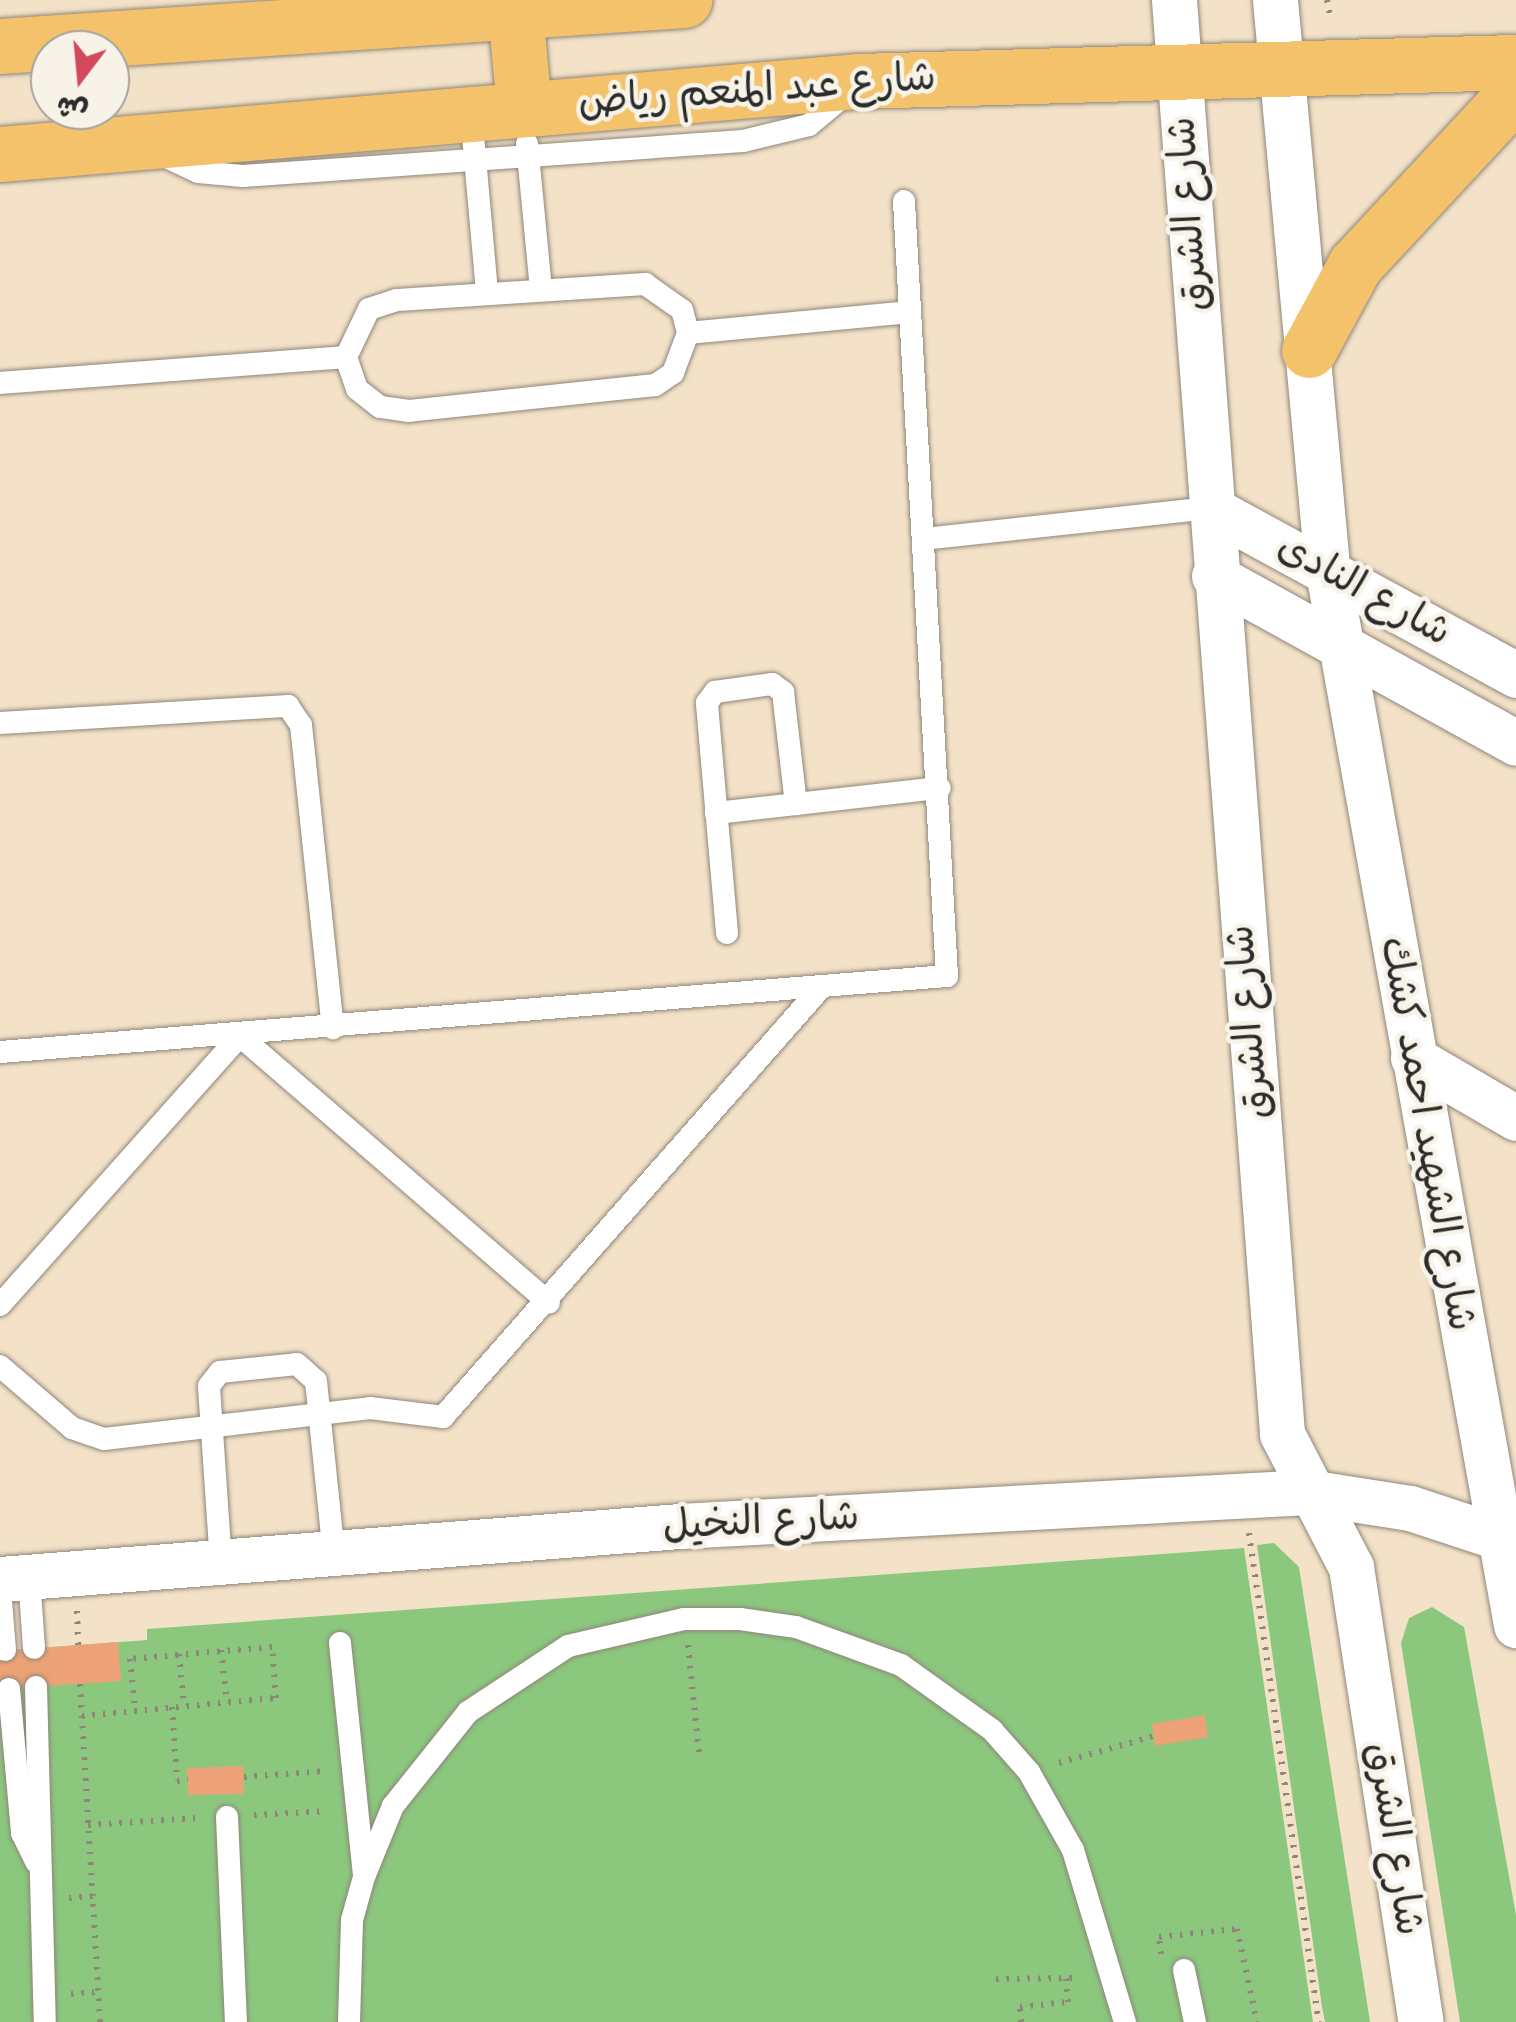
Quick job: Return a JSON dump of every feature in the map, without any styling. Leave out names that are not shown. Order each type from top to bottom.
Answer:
[{"type":"highway","points":[[0,46],[684,0]]},
{"type":"highway","points":[[500,134],[515,12]]},
{"type":"highway","name":"شارع عبد المنعم رياض","points":[[0,154],[140,138],[500,134],[859,80],[1179,65],[1516,62]]},
{"type":"highway","points":[[1310,350],[1355,265],[1516,92]]},
{"type":"street","name":"شارع الشرق","points":[[1174,0],[1214,576],[1282,1434],[1356,1587],[1422,2022]]},
{"type":"street","points":[[1275,0],[1276,64],[1310,350],[1327,566],[1340,642]]},
{"type":"street","name":"شارع النادى","points":[[1210,508],[1327,566],[1516,675]]},
{"type":"street","name":"شارع النادى","points":[[1214,576],[1340,642],[1516,743]]},
{"type":"street","name":"شارع الشهيد احمد كشك","points":[[1340,642],[1413,1058],[1508,1538],[1516,1625]]},
{"type":"street","points":[[1413,1058],[1516,1118]]},
{"type":"street","name":"شارع النخيل","points":[[10,1582],[334,1554],[1308,1492],[1508,1538]]},
{"type":"lane","points":[[500,134],[541,290]]},
{"type":"lane","points":[[487,294],[500,134]]},
{"type":"lane","points":[[0,1052],[818,991],[946,976],[940,788],[904,201]]},
{"type":"lane","points":[[645,284],[682,310],[688,333],[679,364],[655,384],[409,411],[380,407],[357,389],[346,358],[369,310],[541,290],[645,284]]},
{"type":"lane","points":[[688,333],[910,312]]},
{"type":"lane","points":[[0,383],[346,358]]},
{"type":"lane","points":[[924,539],[1210,508]]},
{"type":"lane","points":[[727,933],[707,704],[715,692],[765,684],[783,692],[796,804]]},
{"type":"lane","points":[[0,723],[288,706],[301,725],[333,1028]]},
{"type":"lane","points":[[716,813],[940,788]]},
{"type":"lane","points":[[0,1366],[88,1436],[210,1428],[382,1408],[426,1418],[457,1410],[818,991]]},
{"type":"lane","points":[[240,1036],[549,1304]]},
{"type":"lane","points":[[0,1304],[240,1036]]},
{"type":"lane","points":[[221,1563],[209,1386],[220,1372],[304,1366],[316,1381],[334,1554]]},
{"type":"lane","points":[[10,1582],[34,1648]]},
{"type":"lane","points":[[6,1650],[10,1582]]},
{"type":"lane","points":[[348,2022],[352,1920],[364,1877],[393,1806],[468,1712],[568,1646],[684,1620],[796,1627],[901,1664],[992,1730],[1028,1772],[1089,1891],[1125,2022]]},
{"type":"lane","points":[[340,1643],[364,1877]]},
{"type":"lane","points":[[36,1687],[46,1830],[36,1862],[45,2022]]},
{"type":"lane","points":[[8,1688],[22,1833],[36,1862]]},
{"type":"lane","points":[[227,1817],[236,2022]]},
{"type":"lane","points":[[1184,1970],[1194,2022]]},
{"type":"path","points":[[1244,1496],[1319,2022]]},
{"type":"path","points":[[684,1620],[699,1754]]},
{"type":"path","points":[[82,1716],[276,1698],[272,1646],[130,1658],[135,1710]]},
{"type":"path","points":[[221,1650],[227,1702]]},
{"type":"path","points":[[179,1654],[184,1706]]},
{"type":"path","points":[[80,1684],[100,2022]]},
{"type":"path","points":[[172,1707],[177,1781],[188,1780]]},
{"type":"path","points":[[1028,1772],[1154,1736]]},
{"type":"path","points":[[244,1776],[352,1770]]},
{"type":"path","points":[[283,1814],[310,1812]]},
{"type":"path","points":[[88,1825],[171,1820]]},
{"type":"path","points":[[1021,2022],[1020,2006],[1068,2002],[1066,1978]]},
{"type":"green space","points":[[1274,1543],[1299,1567],[1370,2022],[1325,2022],[1257,1545]]},
{"type":"green space","points":[[1244,1548],[1313,2022],[0,2022],[0,1651],[147,1640],[147,1629]]},
{"type":"green space","points":[[1432,1607],[1464,1627],[1516,1915],[1516,2022],[1460,2022],[1401,1643],[1409,1618]]},
{"type":"building","points":[[118,1642],[121,1681],[0,1689],[0,1651]]},
{"type":"building","points":[[1205,1715],[1208,1737],[1155,1746],[1152,1724]]},
{"type":"building","points":[[243,1766],[244,1794],[188,1795],[187,1768]]}]
